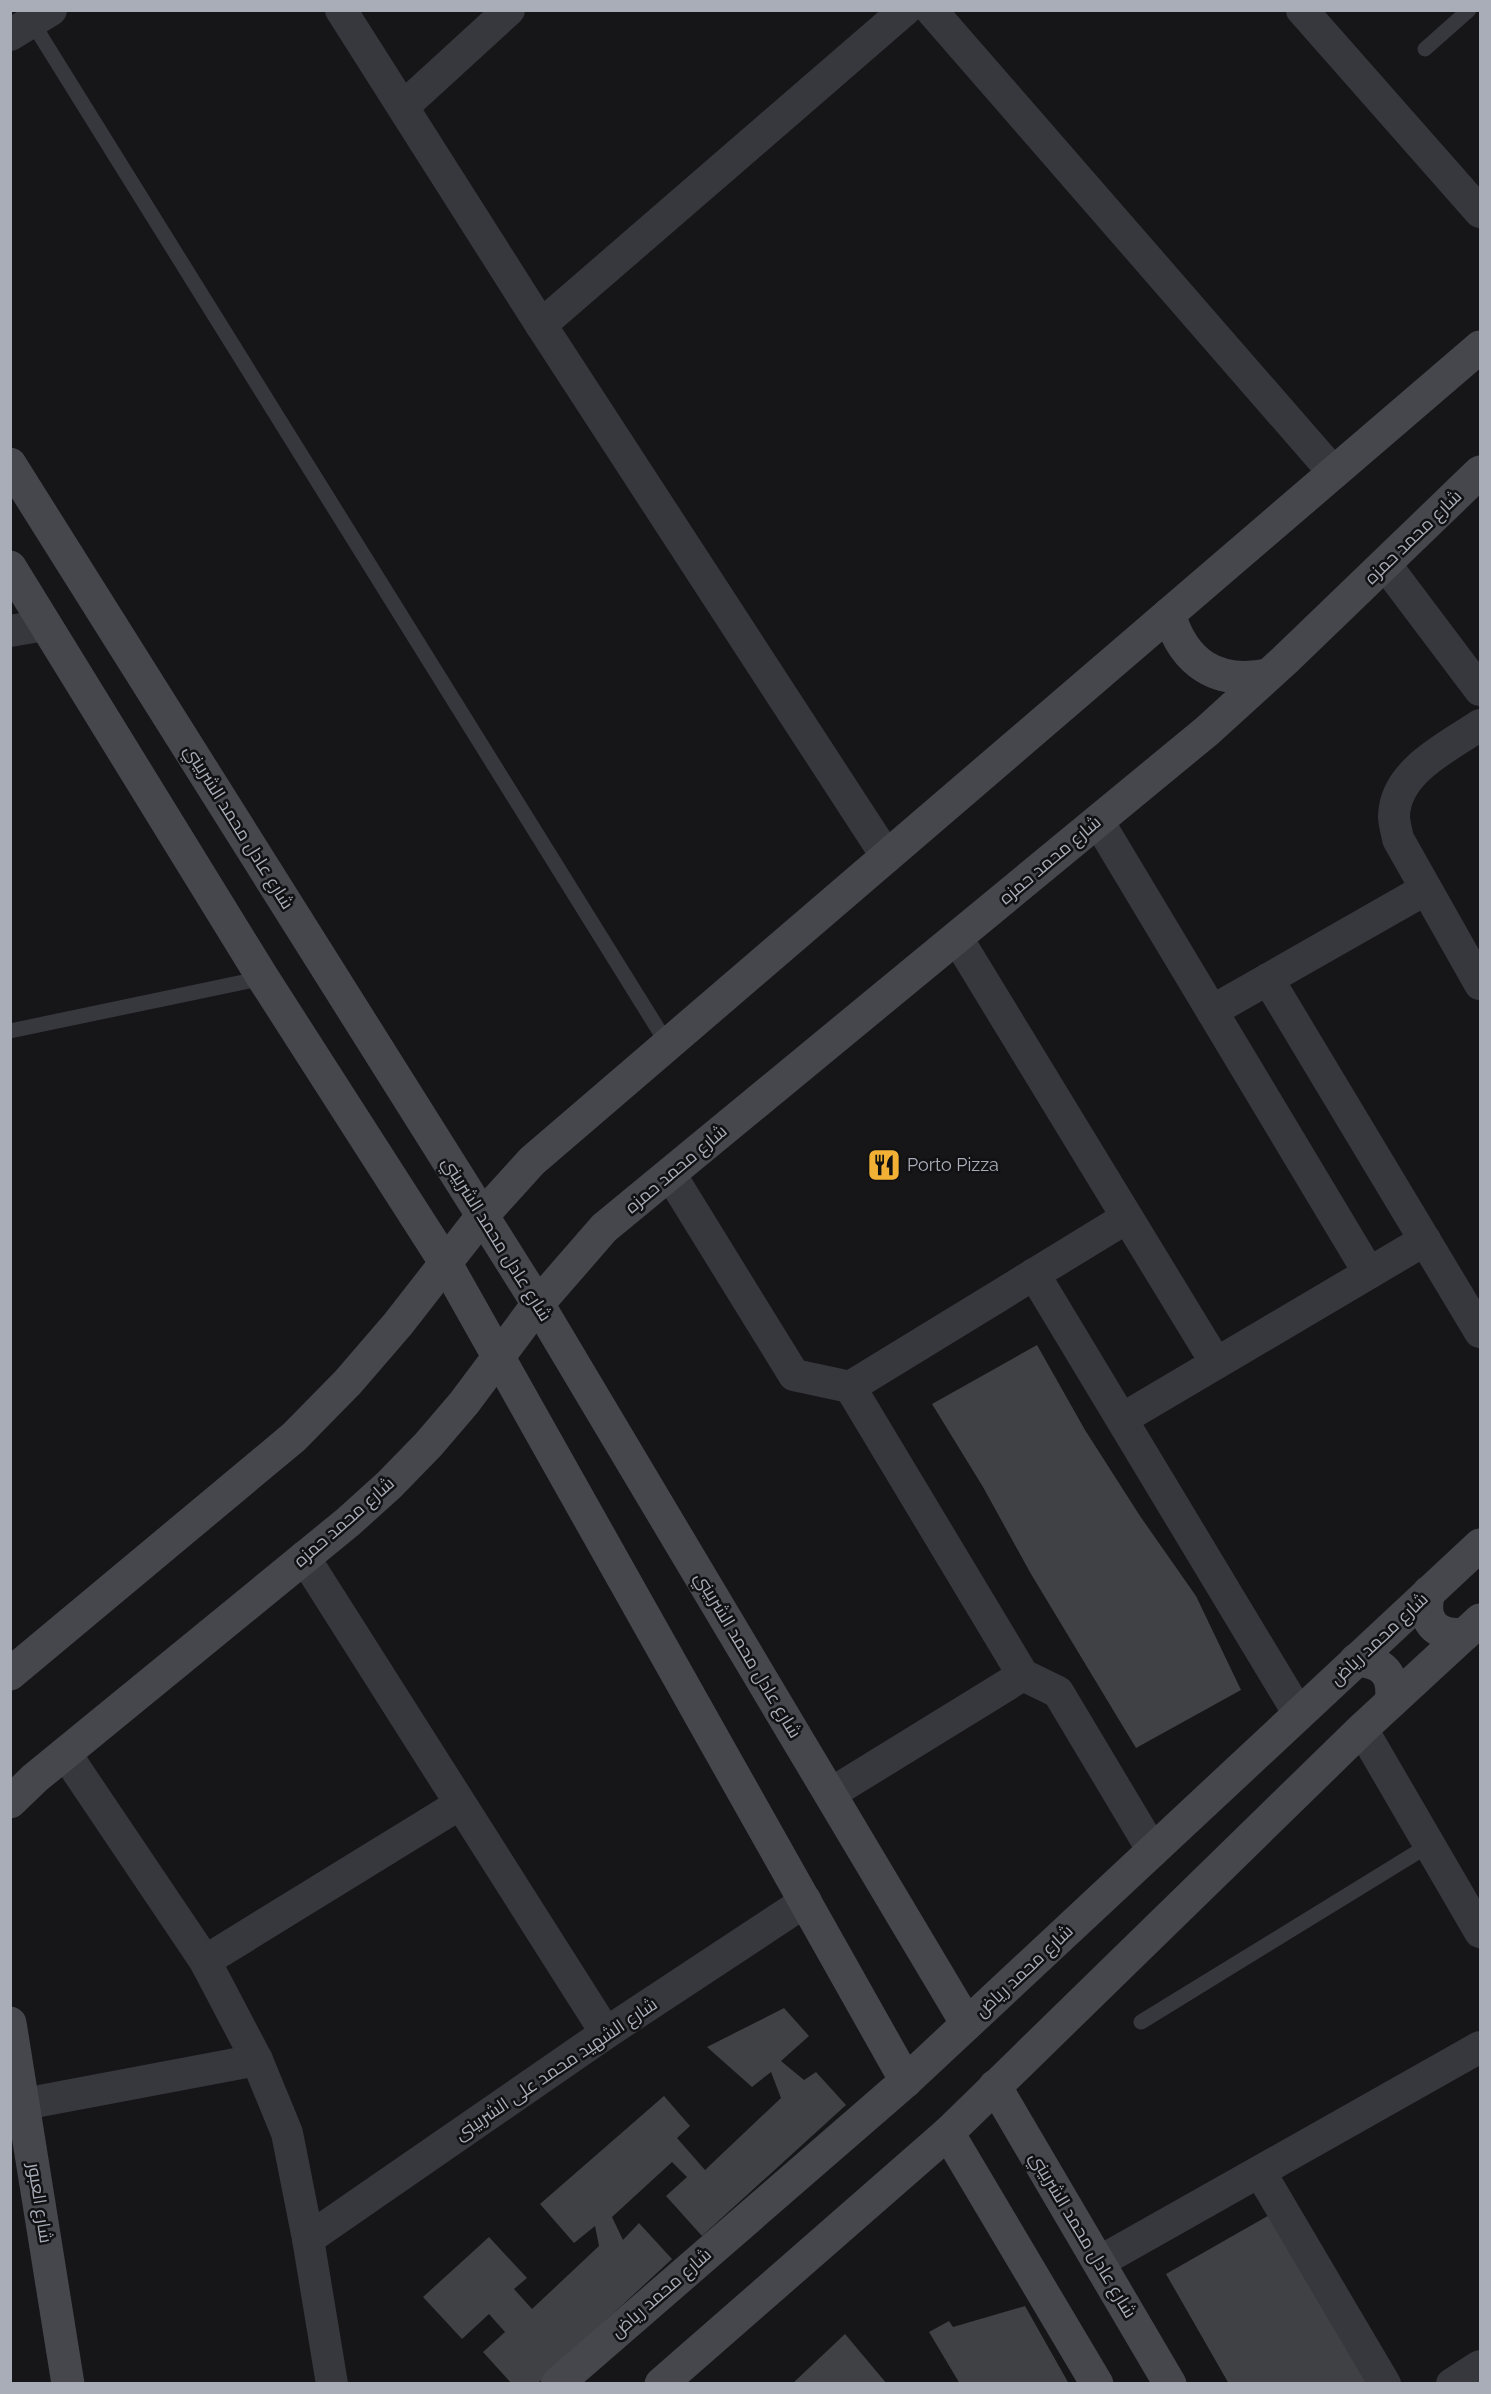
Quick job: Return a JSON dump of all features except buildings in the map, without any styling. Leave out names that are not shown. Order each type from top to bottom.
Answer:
[{"type":"street","points":[[341,10],[541,325],[887,857]]},
{"type":"street","points":[[403,107],[509,10]]},
{"type":"street","points":[[541,325],[905,10]]},
{"type":"street","points":[[931,10],[1334,473]]},
{"type":"street","points":[[1302,10],[1480,212]]},
{"type":"street","points":[[10,1674],[294,1437],[362,1366],[398,1324],[483,1215],[532,1161],[1480,347]]},
{"type":"street","name":"شارع عادل محمد الشربيني","points":[[10,464],[538,1304],[967,2024]]},
{"type":"street","name":"شارع محمد حمزه","points":[[10,1802],[65,1753],[348,1522],[397,1477],[457,1411],[538,1304],[604,1228],[1207,730],[1268,675],[1480,472]]},
{"type":"street","points":[[1385,564],[1480,690]]},
{"type":"street","points":[[10,567],[263,978],[445,1262],[906,2081]]},
{"type":"street","points":[[1169,614],[1176,636],[1188,654],[1205,668],[1225,676],[1247,679],[1268,675]]},
{"type":"street","points":[[10,631],[45,625]]},
{"type":"street","points":[[1480,725],[1408,777],[1397,798],[1394,817],[1398,839],[1480,984]]},
{"type":"street","points":[[1098,821],[1369,1273]]},
{"type":"street","points":[[1212,1011],[1426,889]]},
{"type":"street","points":[[957,938],[1216,1364]]},
{"type":"street","points":[[1268,979],[1480,1332]]},
{"type":"street","points":[[670,1174],[794,1375],[850,1387],[1126,1218]]},
{"type":"street","points":[[1122,1419],[1425,1240]]},
{"type":"street","points":[[1034,1274],[1299,1714]]},
{"type":"street","points":[[850,1387],[1023,1675],[1059,1692],[1153,1851]]},
{"type":"street","name":"شارع محمد رياض","points":[[557,2384],[906,2081],[1480,1545]]},
{"type":"street","points":[[304,1557],[606,2033]]},
{"type":"street","points":[[1429,1592],[1425,1606],[1429,1620],[1438,1630],[1451,1636],[1473,1627]]},
{"type":"street","points":[[661,2384],[948,2133],[1362,1729],[1473,1627]]},
{"type":"street","points":[[1356,1660],[1375,1664],[1390,1677],[1393,1689],[1391,1702]]},
{"type":"street","points":[[830,1794],[1023,1675]]},
{"type":"street","points":[[1362,1729],[1480,1932]]},
{"type":"street","points":[[65,1753],[205,1961],[257,2060],[286,2133],[308,2239],[332,2384]]},
{"type":"street","points":[[205,1961],[460,1804]]},
{"type":"street","name":"شارع الشهيد محمد على الشربينى","points":[[308,2239],[606,2033],[806,1901]]},
{"type":"street","name":"شارع العبور","points":[[10,2023],[68,2384]]},
{"type":"street","points":[[1099,2262],[1480,2047]]},
{"type":"street","points":[[24,2104],[257,2060]]},
{"type":"street","name":"شارع عادل محمد الشربيني","points":[[995,2086],[1170,2384]]},
{"type":"street","points":[[948,2133],[1097,2384]]},
{"type":"street","points":[[1260,2172],[1385,2384]]},
{"type":"street","points":[[1452,2384],[1480,2366]]},
{"type":"lane","points":[[1425,49],[1469,10]]},
{"type":"lane","points":[[31,22],[668,1045]]},
{"type":"lane","points":[[10,1031],[263,978]]},
{"type":"lane","points":[[1141,2022],[1429,1845]]},
{"type":"place","name":"Porto Pizza","points":[[884,1165]]}]
